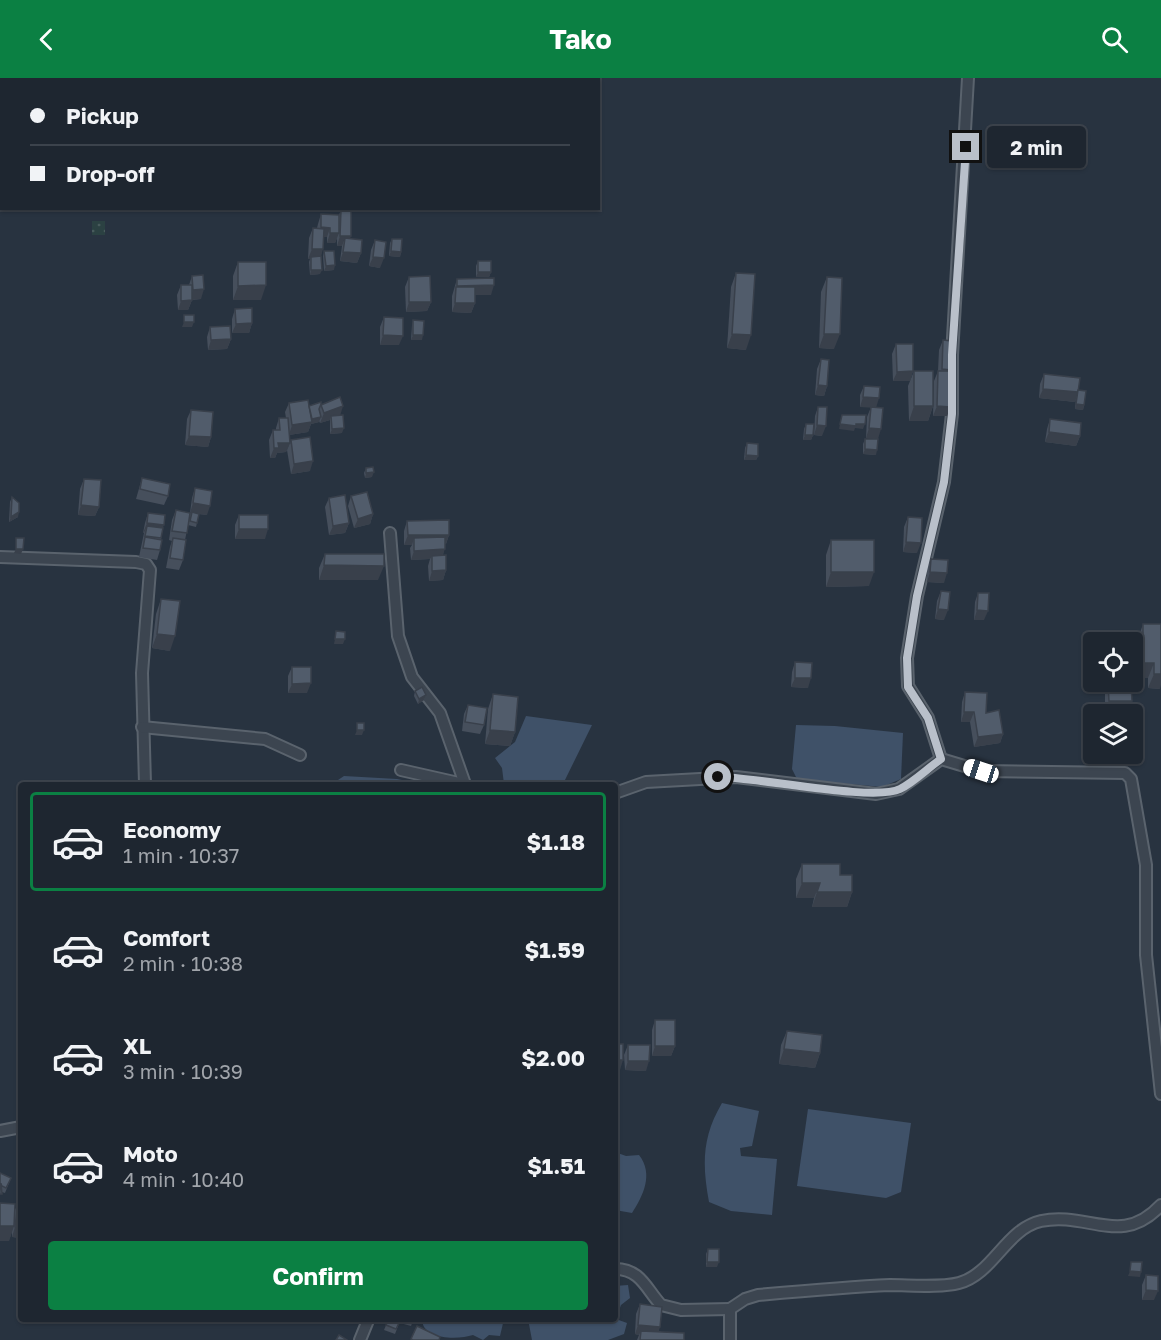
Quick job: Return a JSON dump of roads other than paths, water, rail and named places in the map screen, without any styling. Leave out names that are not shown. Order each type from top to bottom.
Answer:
[{"type":"street","points":[[941,759],[928,718],[908,687],[907,658],[917,596],[944,482],[952,414],[952,355],[968,78]]},
{"type":"street","points":[[390,533],[398,636],[412,677],[440,713],[456,752],[464,782]]},
{"type":"street","points":[[0,557],[146,564],[150,570],[142,673],[145,782]]},
{"type":"street","points":[[142,728],[265,739],[300,755]]},
{"type":"street","points":[[618,792],[646,782],[736,777],[876,794],[899,789],[941,759]]},
{"type":"street","points":[[941,759],[981,771],[1111,771],[1125,773],[1131,779],[1146,865],[1146,955],[1161,1094]]},
{"type":"street","points":[[400,770],[455,782]]},
{"type":"street","points":[[0,1131],[18,1128]]},
{"type":"street","points":[[618,1269],[627,1269],[644,1280],[661,1305],[681,1310],[730,1309],[745,1299],[758,1295],[849,1287],[958,1283],[981,1271],[1018,1233],[1040,1221],[1063,1220],[1122,1227],[1147,1220],[1161,1205]]},
{"type":"street","points":[[730,1309],[730,1340]]},
{"type":"street","points":[[366,1338],[368,1322]]},
{"type":"water","points":[[526,716],[592,725],[564,782],[504,782],[502,768],[495,758],[515,742]]},
{"type":"water","points":[[796,725],[835,726],[903,733],[901,779],[882,787],[797,779],[792,769]]},
{"type":"water","points":[[344,776],[412,782],[335,782]]},
{"type":"water","points":[[722,1103],[759,1111],[752,1146],[740,1148],[741,1156],[777,1159],[772,1215],[731,1211],[709,1202],[705,1175],[705,1151],[715,1115]]},
{"type":"water","points":[[808,1109],[911,1123],[901,1192],[886,1198],[797,1186]]},
{"type":"water","points":[[618,1153],[626,1156],[639,1155],[646,1170],[643,1192],[632,1213],[618,1211]]},
{"type":"water","points":[[628,1285],[630,1298],[621,1305],[618,1313],[618,1286]]},
{"type":"water","points":[[618,1320],[627,1323],[624,1334],[608,1340],[532,1340],[529,1322],[618,1322]]},
{"type":"water","points":[[423,1322],[503,1322],[500,1336],[489,1335],[483,1340],[473,1335],[459,1338],[442,1337],[434,1335]]}]
